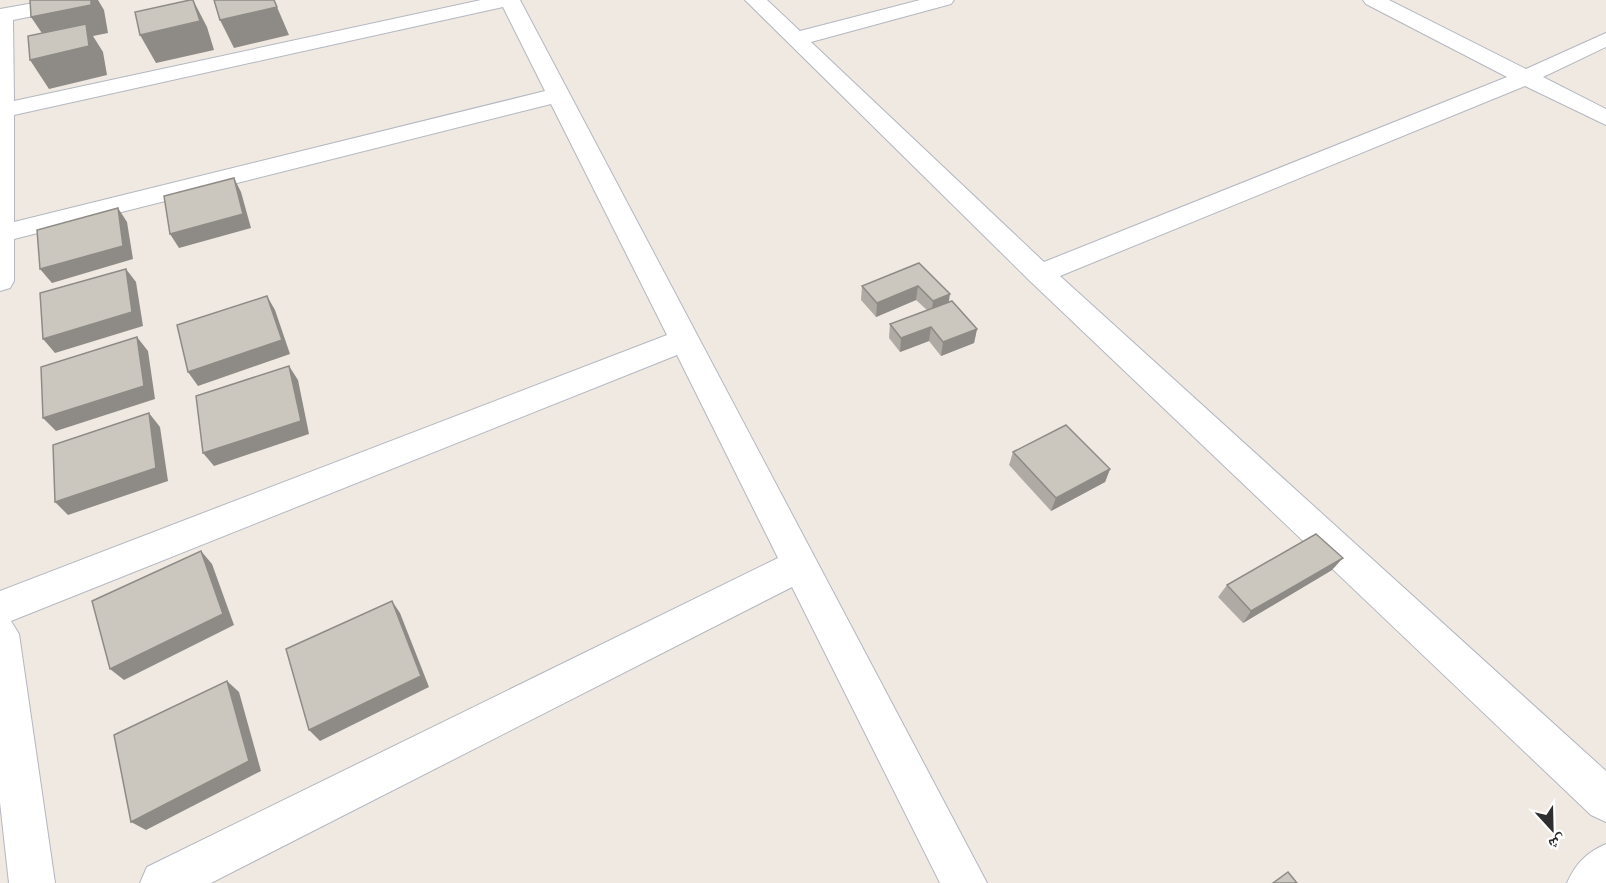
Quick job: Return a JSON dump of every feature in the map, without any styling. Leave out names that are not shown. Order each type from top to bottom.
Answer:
[{"type":"street","points":[[0,281],[2,16],[84,0]]},
{"type":"street","points":[[1,111],[509,0],[964,883]]},
{"type":"street","points":[[755,0],[1040,274],[1606,800]]},
{"type":"street","points":[[796,39],[944,0]]},
{"type":"street","points":[[1374,0],[1606,118]]},
{"type":"street","points":[[1040,274],[1526,77],[1606,39]]},
{"type":"street","points":[[0,234],[558,95]]},
{"type":"street","points":[[0,608],[684,340]]},
{"type":"street","points":[[163,883],[800,565]]},
{"type":"street","points":[[0,634],[32,883]]},
{"type":"street","points":[[1590,883],[1606,867]]},
{"type":"building","points":[[30,0],[91,0],[91,5],[31,17]]},
{"type":"building","points":[[193,0],[200,21],[140,35],[135,12]]},
{"type":"building","points":[[214,0],[274,0],[277,7],[220,20]]},
{"type":"building","points":[[86,24],[89,46],[30,60],[28,36]]},
{"type":"building","points":[[234,178],[243,214],[170,234],[164,196]]},
{"type":"building","points":[[118,208],[123,246],[40,269],[37,230]]},
{"type":"building","points":[[919,263],[950,294],[933,301],[918,286],[877,303],[862,286]]},
{"type":"building","points":[[126,269],[132,312],[43,339],[40,293]]},
{"type":"building","points":[[267,296],[282,340],[188,372],[177,325]]},
{"type":"building","points":[[952,301],[977,329],[943,342],[931,327],[901,338],[890,324]]},
{"type":"building","points":[[137,337],[144,386],[43,418],[41,367]]},
{"type":"building","points":[[289,366],[301,421],[203,453],[196,396]]},
{"type":"building","points":[[149,413],[156,468],[55,502],[53,445]]},
{"type":"building","points":[[1066,425],[1110,469],[1056,498],[1013,452]]},
{"type":"building","points":[[1316,534],[1343,558],[1251,611],[1227,585]]},
{"type":"building","points":[[201,551],[223,614],[110,669],[92,601]]},
{"type":"building","points":[[392,601],[421,676],[309,730],[286,649]]},
{"type":"building","points":[[227,681],[249,761],[131,822],[114,735]]},
{"type":"building","points":[[1288,872],[1297,883],[1273,883]]}]
